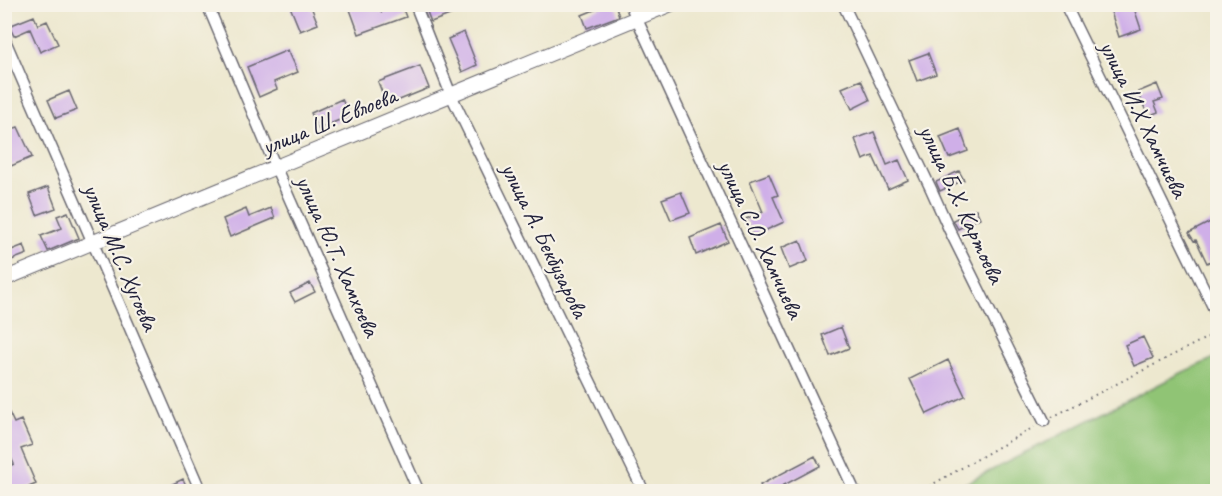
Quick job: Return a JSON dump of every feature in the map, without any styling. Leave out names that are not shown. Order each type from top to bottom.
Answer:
[{"type":"street","name":"улица Ю.Т. Хамхоева","points":[[207,4],[276,168],[420,492]]},
{"type":"street","name":"улица А. Бекбузарова","points":[[415,4],[451,95],[644,492]]},
{"type":"street","name":"улица С.О. Хамчиева","points":[[630,4],[855,492]]},
{"type":"street","name":"улица Ш. Евлоева","points":[[4,279],[671,4]]},
{"type":"street","name":"улица Б.Х. Картоева","points":[[843,4],[949,229],[1044,421]]},
{"type":"street","name":"улица И.Х Хамчиева","points":[[1065,4],[1218,316]]},
{"type":"street","name":"улица М.С. Хугоева","points":[[4,38],[201,492]]},
{"type":"path","points":[[919,492],[1044,421],[1218,332]]},
{"type":"green space","points":[[1217,357],[1217,491],[951,491],[1181,373]]},
{"type":"building","points":[[289,4],[310,4],[318,24],[300,31]]},
{"type":"building","points":[[348,4],[378,4],[381,12],[401,4],[406,17],[359,34]]},
{"type":"building","points":[[424,4],[452,4],[455,13],[431,22]]},
{"type":"building","points":[[609,4],[615,4],[619,16],[587,28],[582,15]]},
{"type":"building","points":[[1133,5],[1141,29],[1119,37],[1111,12]]},
{"type":"building","points":[[34,16],[38,25],[47,21],[58,44],[40,52],[30,29],[14,36],[9,26]]},
{"type":"building","points":[[464,32],[477,65],[462,72],[448,39]]},
{"type":"building","points":[[288,50],[298,72],[274,82],[277,89],[259,97],[247,67]]},
{"type":"building","points":[[928,53],[936,74],[917,81],[909,60]]},
{"type":"building","points":[[420,66],[429,88],[387,105],[378,82]]},
{"type":"building","points":[[861,80],[870,100],[852,109],[842,88]]},
{"type":"building","points":[[1157,84],[1163,99],[1154,102],[1158,112],[1148,116],[1138,92]]},
{"type":"building","points":[[69,91],[77,110],[56,118],[48,100]]},
{"type":"building","points":[[342,99],[349,116],[318,129],[311,113]]},
{"type":"building","points":[[18,127],[32,157],[11,166],[4,151],[4,132]]},
{"type":"building","points":[[960,129],[968,151],[949,158],[940,137]]},
{"type":"building","points":[[874,132],[887,165],[899,160],[908,180],[888,189],[873,156],[863,160],[855,139]]},
{"type":"building","points":[[959,171],[964,180],[940,191],[936,182]]},
{"type":"building","points":[[769,174],[778,195],[773,197],[784,222],[753,236],[746,219],[763,212],[750,181]]},
{"type":"building","points":[[48,187],[56,208],[37,215],[29,194]]},
{"type":"building","points":[[681,192],[690,213],[671,220],[662,199]]},
{"type":"building","points":[[271,208],[275,218],[230,237],[223,219],[246,209],[249,217]]},
{"type":"building","points":[[976,209],[980,218],[958,229],[953,220]]},
{"type":"building","points":[[68,212],[79,238],[48,251],[41,236],[62,228],[57,216]]},
{"type":"building","points":[[1218,218],[1218,257],[1207,263],[1196,240],[1194,241],[1189,233]]},
{"type":"building","points":[[721,225],[728,241],[696,255],[690,238]]},
{"type":"building","points":[[800,240],[808,261],[789,269],[781,248]]},
{"type":"building","points":[[24,245],[27,254],[4,263],[4,253]]},
{"type":"building","points":[[310,283],[315,292],[295,302],[290,293]]},
{"type":"building","points":[[841,327],[849,348],[830,356],[822,335]]},
{"type":"building","points":[[1143,337],[1153,358],[1134,366],[1125,345]]},
{"type":"building","points":[[948,360],[965,396],[927,414],[910,379]]},
{"type":"building","points":[[4,402],[14,423],[21,420],[32,445],[21,449],[36,484],[17,492],[13,492],[4,472],[4,468],[14,464],[4,442]]},
{"type":"building","points":[[815,456],[820,466],[771,492],[764,492],[760,485]]},
{"type":"building","points":[[183,479],[189,492],[156,492]]}]
